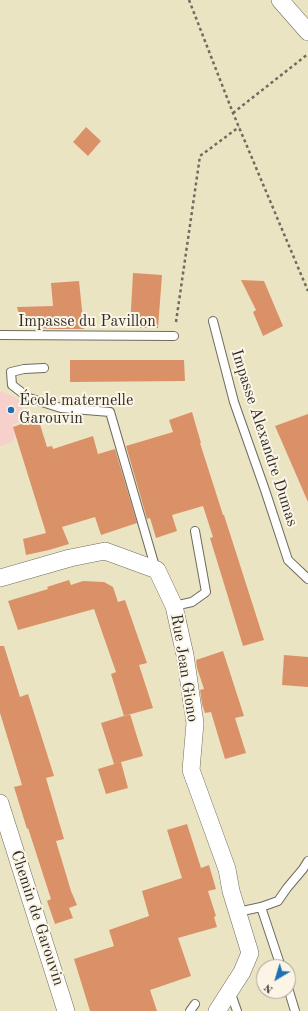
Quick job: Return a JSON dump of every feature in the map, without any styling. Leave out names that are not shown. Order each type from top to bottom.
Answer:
[{"type":"street","points":[[280,0],[308,32]]},
{"type":"street","points":[[0,578],[70,558],[105,551],[157,570]]},
{"type":"street","name":"Rue Jean Giono","points":[[157,570],[174,606],[185,655],[195,723],[191,770],[227,869],[231,892],[250,953],[242,972],[217,1011]]},
{"type":"street","name":"Chemin de Garouvin","points":[[0,803],[66,1011]]},
{"type":"lane","name":"Impasse Alexandre Dumas","points":[[213,321],[234,402],[288,560],[308,579]]},
{"type":"lane","name":"Impasse du Pavillon","points":[[0,335],[174,336]]},
{"type":"lane","points":[[44,368],[24,369],[11,372],[12,385],[29,398],[61,408],[110,412],[157,570]]},
{"type":"lane","points":[[174,606],[192,602],[206,592],[196,531]]},
{"type":"lane","points":[[238,912],[278,901],[308,861]]},
{"type":"lane","points":[[261,906],[279,959]]},
{"type":"lane","points":[[230,990],[237,1011]]},
{"type":"lane","points":[[291,999],[295,1011]]},
{"type":"path","points":[[189,0],[233,113],[308,291]]},
{"type":"path","points":[[233,113],[308,54]]},
{"type":"path","points":[[174,336],[200,156],[239,127]]},
{"type":"shaded area","name":"École maternelle Garouvin","points":[[1,391],[20,400],[26,420],[13,424],[15,436],[13,442],[0,446],[0,392]]},
{"type":"building","points":[[86,127],[101,141],[88,156],[73,142]]},
{"type":"building","points":[[133,273],[162,275],[158,328],[130,328]]},
{"type":"building","points":[[241,280],[264,281],[283,326],[263,336],[253,312],[256,310]]},
{"type":"building","points":[[79,281],[84,329],[22,327],[17,307],[53,306],[51,283]]},
{"type":"building","points":[[70,360],[184,360],[185,381],[70,382]]},
{"type":"building","points":[[192,412],[200,443],[264,640],[243,646],[210,538],[213,537],[203,506],[172,515],[177,531],[156,538],[150,518],[147,519],[126,446],[173,432],[169,420]]},
{"type":"building","points":[[308,414],[308,502],[275,426]]},
{"type":"building","points":[[38,418],[47,447],[52,446],[53,449],[93,436],[98,454],[115,449],[137,523],[101,535],[95,517],[62,527],[69,544],[26,555],[23,539],[46,533],[13,427]]},
{"type":"building","points":[[69,580],[71,585],[83,581],[104,582],[113,587],[118,602],[125,600],[147,663],[139,665],[153,708],[124,716],[111,674],[116,672],[94,609],[18,630],[8,601],[48,589],[47,587]]},
{"type":"building","points":[[0,646],[4,646],[20,697],[28,694],[54,776],[46,778],[64,839],[56,841],[71,891],[77,905],[69,908],[73,918],[55,924],[47,901],[51,899],[14,787],[22,785],[0,713]]},
{"type":"building","points":[[223,651],[244,716],[235,718],[246,753],[225,759],[211,712],[205,713],[202,704],[200,690],[204,689],[196,660]]},
{"type":"building","points":[[284,655],[308,657],[308,687],[282,685]]},
{"type":"building","points":[[130,714],[143,756],[114,764],[101,723]]},
{"type":"building","points":[[121,762],[128,788],[106,794],[98,769]]},
{"type":"building","points":[[187,824],[201,868],[209,865],[216,889],[208,891],[216,916],[214,917],[217,927],[178,938],[191,976],[150,990],[157,1011],[90,1011],[74,959],[114,946],[109,930],[149,916],[142,891],[182,878],[167,830]]},
{"type":"place","name":"École maternelle Garouvin","points":[[11,410]]}]
